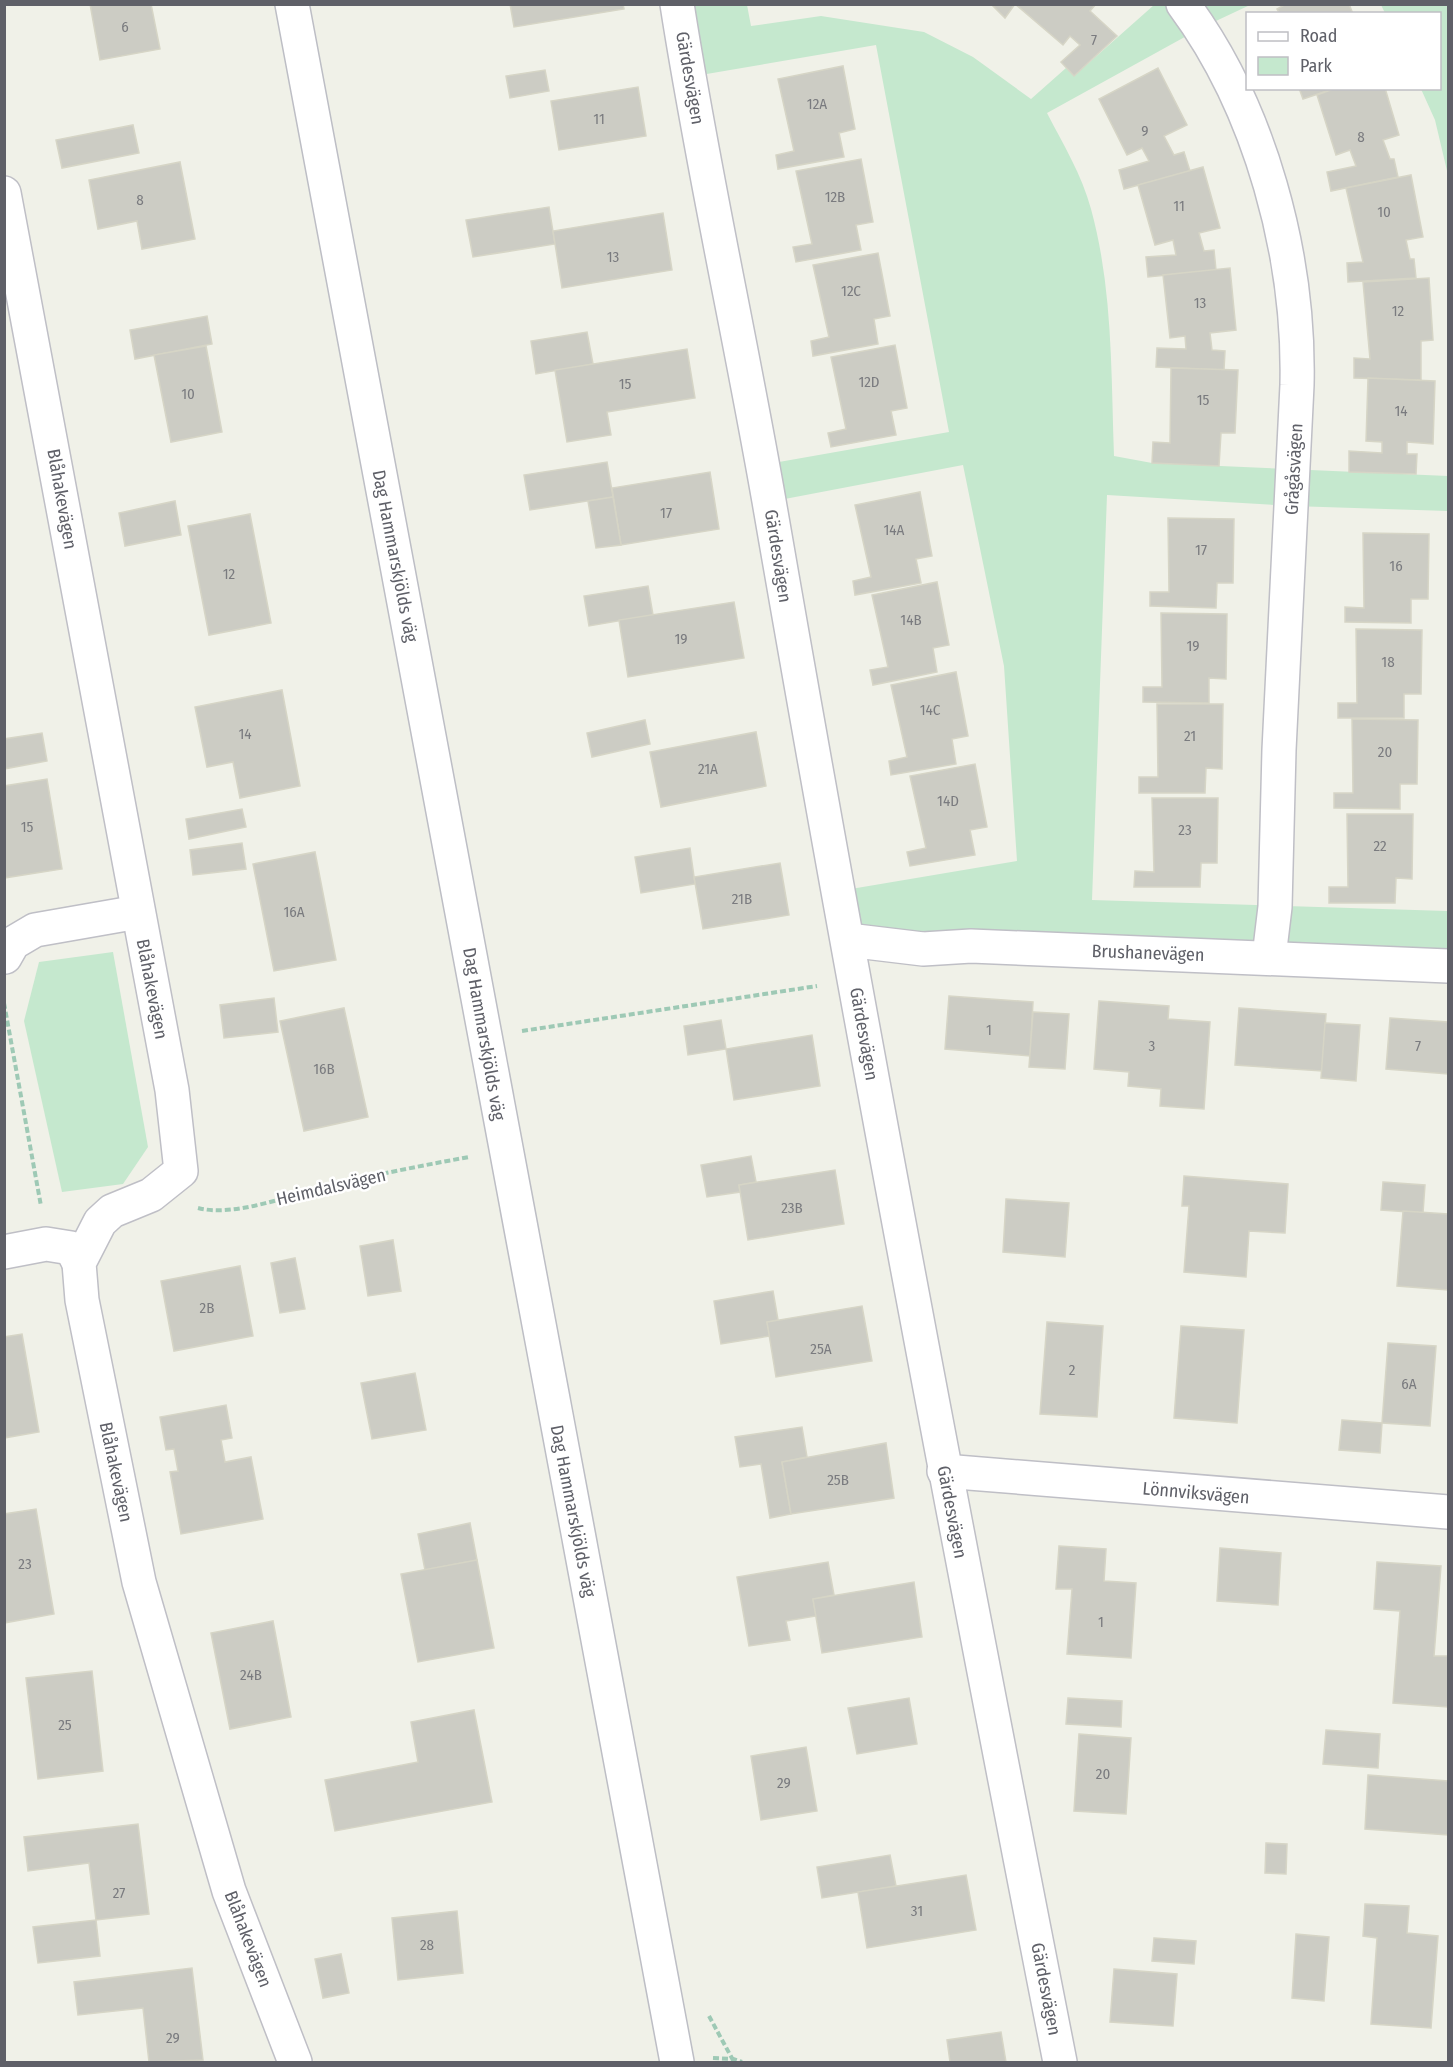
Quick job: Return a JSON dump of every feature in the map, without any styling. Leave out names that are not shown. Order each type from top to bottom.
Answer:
[{"type":"street","name":"Dag Hammarskjölds väg","points":[[292,4],[677,2062]]},
{"type":"street","name":"Gärdesvägen","points":[[678,4],[689,77],[767,493],[801,697],[848,940],[944,1471],[1060,2062]]},
{"type":"street","name":"Grågåsvägen","points":[[1183,4],[1217,56],[1261,157],[1294,291],[1298,343],[1296,418],[1279,750],[1275,907],[1269,957]]},
{"type":"street","name":"Blåhakevägen","points":[[4,193],[172,1090],[181,1171]]},
{"type":"street","points":[[5,957],[13,943],[35,930],[138,912]]},
{"type":"street","name":"Brushanevägen","points":[[848,940],[923,949],[971,946],[1449,966]]},
{"type":"street","points":[[79,1263],[100,1222],[112,1211],[151,1195],[181,1171]]},
{"type":"street","points":[[4,1252],[46,1244],[71,1248],[79,1263]]},
{"type":"street","name":"Blåhakevägen","points":[[79,1263],[82,1300],[92,1361],[139,1582],[229,1891],[295,2062]]},
{"type":"street","name":"Lönnviksvägen","points":[[944,1471],[1449,1512]]},
{"type":"path","points":[[486,1037],[854,980]]},
{"type":"path","points":[[4,1003],[37,1174],[46,1244]]},
{"type":"path","name":"Heimdalsvägen","points":[[181,1171],[197,1208],[211,1211],[265,1203],[431,1164],[505,1151]]},
{"type":"green space","points":[[677,5],[747,5],[751,26],[821,16],[924,32],[973,57],[1031,99],[1066,68],[1074,76],[1154,5],[1250,5],[1201,28],[1047,113],[1083,184],[1098,239],[1110,331],[1114,456],[1152,463],[1448,476],[1448,511],[1292,506],[1107,495],[1092,900],[1447,911],[1448,895],[1448,966],[848,940],[839,891],[1017,861],[1004,666],[963,465],[769,502],[762,465],[949,432],[876,45],[689,77]]},
{"type":"green space","points":[[1381,5],[1448,5],[1448,175],[1435,120],[1421,90],[1441,90],[1441,12],[1384,12]]},
{"type":"green space","points":[[113,952],[148,1147],[123,1184],[62,1192],[24,1021],[39,962]]},
{"type":"building","points":[[90,4],[151,4],[160,49],[100,60]]},
{"type":"building","points":[[510,4],[623,4],[624,9],[514,27]]},
{"type":"building","points":[[991,4],[1015,4],[1005,18]]},
{"type":"building","points":[[1015,4],[1096,4],[1090,11],[1117,36],[1074,76],[1061,62],[1080,45],[1070,36],[1063,45]]},
{"type":"building","points":[[1286,4],[1349,4],[1352,12],[1279,12],[1277,9]]},
{"type":"building","points":[[843,66],[855,129],[839,133],[844,157],[778,169],[776,155],[794,151],[778,79]]},
{"type":"building","points":[[1158,68],[1187,125],[1164,136],[1174,155],[1184,152],[1190,171],[1124,189],[1119,170],[1149,161],[1142,148],[1127,155],[1099,99]]},
{"type":"building","points":[[545,70],[549,91],[510,98],[506,76]]},
{"type":"building","points":[[638,87],[646,136],[559,150],[551,101]]},
{"type":"building","points":[[1300,90],[1330,90],[1303,99]]},
{"type":"building","points":[[1331,90],[1386,90],[1399,135],[1383,140],[1390,159],[1394,159],[1398,177],[1331,191],[1327,172],[1356,166],[1350,150],[1336,155],[1317,95]]},
{"type":"building","points":[[133,125],[139,153],[62,168],[56,140]]},
{"type":"building","points":[[861,159],[873,222],[856,225],[861,250],[796,262],[793,247],[812,244],[796,171]]},
{"type":"building","points":[[180,162],[195,239],[142,249],[137,221],[98,229],[89,180]]},
{"type":"building","points":[[1203,167],[1220,228],[1199,233],[1204,251],[1214,250],[1216,270],[1148,277],[1146,257],[1176,255],[1173,240],[1155,245],[1138,185]]},
{"type":"building","points":[[1411,175],[1423,237],[1406,240],[1410,259],[1414,259],[1416,278],[1348,282],[1347,263],[1363,262],[1346,188]]},
{"type":"building","points":[[549,207],[555,244],[473,257],[466,220]]},
{"type":"building","points":[[663,213],[672,270],[562,288],[553,231]]},
{"type":"building","points":[[878,253],[890,316],[874,319],[878,344],[813,356],[811,341],[829,337],[813,265]]},
{"type":"building","points":[[1230,268],[1236,330],[1210,333],[1212,350],[1225,351],[1224,370],[1156,367],[1157,348],[1186,349],[1185,336],[1170,338],[1163,275]]},
{"type":"building","points":[[1429,278],[1433,340],[1421,341],[1421,380],[1354,378],[1354,358],[1370,359],[1363,282]]},
{"type":"building","points":[[207,316],[212,344],[135,359],[130,330]]},
{"type":"building","points":[[587,332],[593,364],[536,374],[531,341]]},
{"type":"building","points":[[895,345],[907,408],[891,411],[896,435],[831,447],[828,433],[846,429],[831,357]]},
{"type":"building","points":[[206,346],[222,432],[171,442],[154,355]]},
{"type":"building","points":[[687,349],[695,398],[607,412],[611,435],[567,442],[555,370]]},
{"type":"building","points":[[1171,368],[1238,370],[1235,433],[1221,433],[1219,466],[1152,463],[1153,442],[1170,443]]},
{"type":"building","points":[[1368,378],[1435,381],[1433,444],[1407,442],[1407,454],[1417,454],[1416,474],[1349,472],[1349,451],[1382,453],[1382,442],[1366,441]]},
{"type":"building","points":[[607,462],[613,497],[530,510],[524,475]]},
{"type":"building","points":[[710,472],[719,529],[621,545],[612,488]]},
{"type":"building","points":[[920,492],[932,556],[916,559],[921,583],[855,595],[853,581],[871,577],[855,505]]},
{"type":"building","points":[[613,497],[621,545],[596,548],[588,501]]},
{"type":"building","points":[[175,501],[181,535],[125,546],[119,513]]},
{"type":"building","points":[[250,514],[271,623],[209,635],[188,526]]},
{"type":"building","points":[[1168,518],[1234,519],[1233,583],[1217,583],[1216,608],[1150,606],[1150,592],[1169,592]]},
{"type":"building","points":[[1363,533],[1429,534],[1428,599],[1411,599],[1411,623],[1345,622],[1345,607],[1364,608]]},
{"type":"building","points":[[937,582],[949,645],[933,648],[937,672],[873,685],[870,670],[888,667],[872,595]]},
{"type":"building","points":[[648,586],[653,615],[589,626],[584,596]]},
{"type":"building","points":[[734,602],[744,658],[628,677],[619,620]]},
{"type":"building","points":[[1161,613],[1227,614],[1226,679],[1209,678],[1209,703],[1143,702],[1143,687],[1162,687]]},
{"type":"building","points":[[1356,629],[1422,630],[1421,694],[1404,694],[1404,718],[1338,718],[1338,703],[1357,703]]},
{"type":"building","points":[[956,672],[968,736],[952,739],[956,764],[891,775],[889,761],[907,757],[891,685]]},
{"type":"building","points":[[282,690],[300,786],[240,798],[233,762],[207,767],[195,707]]},
{"type":"building","points":[[1157,704],[1223,704],[1222,769],[1206,768],[1205,793],[1139,793],[1139,777],[1158,777]]},
{"type":"building","points":[[1352,719],[1418,720],[1417,784],[1400,784],[1400,809],[1334,808],[1334,793],[1353,793]]},
{"type":"building","points":[[645,720],[650,744],[592,757],[587,733]]},
{"type":"building","points":[[756,732],[766,786],[661,807],[650,752]]},
{"type":"building","points":[[42,733],[47,761],[4,769],[4,739]]},
{"type":"building","points":[[975,764],[987,827],[970,830],[975,855],[910,866],[907,852],[926,848],[910,776]]},
{"type":"building","points":[[47,779],[62,869],[4,878],[4,786]]},
{"type":"building","points":[[1152,798],[1218,798],[1217,863],[1201,863],[1200,887],[1134,887],[1135,871],[1154,872]]},
{"type":"building","points":[[242,809],[246,827],[189,839],[186,819]]},
{"type":"building","points":[[1347,814],[1413,814],[1412,879],[1396,878],[1395,903],[1329,903],[1329,887],[1348,887]]},
{"type":"building","points":[[242,843],[246,869],[193,875],[190,850]]},
{"type":"building","points":[[690,848],[695,884],[641,893],[635,857]]},
{"type":"building","points":[[315,852],[336,960],[274,971],[253,864]]},
{"type":"building","points":[[780,863],[789,915],[703,929],[694,877]]},
{"type":"building","points":[[949,996],[1033,1002],[1030,1056],[945,1049]]},
{"type":"building","points":[[274,998],[278,1032],[224,1038],[220,1005]]},
{"type":"building","points":[[1099,1001],[1169,1006],[1168,1019],[1210,1022],[1204,1109],[1160,1106],[1161,1089],[1128,1086],[1129,1072],[1094,1069]]},
{"type":"building","points":[[344,1008],[368,1117],[304,1131],[280,1021]]},
{"type":"building","points":[[1239,1008],[1326,1014],[1322,1071],[1235,1065]]},
{"type":"building","points":[[1033,1012],[1069,1014],[1065,1069],[1029,1067]]},
{"type":"building","points":[[1390,1018],[1448,1022],[1448,1074],[1386,1069]]},
{"type":"building","points":[[721,1020],[726,1049],[688,1055],[684,1026]]},
{"type":"building","points":[[1325,1023],[1360,1025],[1356,1081],[1321,1078]]},
{"type":"building","points":[[812,1035],[820,1086],[734,1100],[726,1049]]},
{"type":"building","points":[[751,1156],[756,1182],[739,1185],[740,1192],[707,1197],[701,1165]]},
{"type":"building","points":[[835,1170],[844,1224],[748,1240],[739,1185]]},
{"type":"building","points":[[1184,1176],[1288,1184],[1285,1233],[1249,1231],[1246,1277],[1184,1272],[1189,1206],[1182,1206]]},
{"type":"building","points":[[1383,1182],[1425,1185],[1423,1213],[1381,1210]]},
{"type":"building","points":[[1006,1199],[1069,1203],[1065,1257],[1003,1252]]},
{"type":"building","points":[[1403,1211],[1448,1214],[1448,1290],[1397,1286]]},
{"type":"building","points":[[393,1240],[401,1291],[368,1296],[360,1246]]},
{"type":"building","points":[[295,1258],[305,1309],[280,1313],[271,1263]]},
{"type":"building","points":[[240,1266],[253,1336],[174,1351],[161,1281]]},
{"type":"building","points":[[773,1291],[778,1320],[767,1322],[770,1336],[721,1344],[714,1301]]},
{"type":"building","points":[[862,1306],[872,1361],[776,1377],[767,1322]]},
{"type":"building","points":[[1047,1322],[1103,1326],[1097,1417],[1040,1414]]},
{"type":"building","points":[[1181,1326],[1244,1330],[1237,1423],[1174,1418]]},
{"type":"building","points":[[22,1334],[39,1432],[4,1438],[4,1337]]},
{"type":"building","points":[[1388,1343],[1436,1346],[1430,1426],[1382,1423]]},
{"type":"building","points":[[415,1373],[426,1430],[372,1439],[361,1383]]},
{"type":"building","points":[[226,1405],[232,1438],[221,1440],[225,1462],[251,1457],[263,1519],[181,1534],[170,1472],[178,1471],[174,1449],[166,1450],[160,1417]]},
{"type":"building","points":[[1342,1420],[1382,1423],[1380,1453],[1339,1450]]},
{"type":"building","points":[[802,1427],[807,1457],[782,1462],[791,1514],[770,1518],[761,1464],[740,1467],[735,1437]]},
{"type":"building","points":[[886,1443],[894,1498],[791,1514],[782,1462]]},
{"type":"building","points":[[36,1509],[54,1614],[4,1623],[4,1514]]},
{"type":"building","points":[[470,1523],[477,1560],[425,1570],[418,1534]]},
{"type":"building","points":[[1059,1546],[1106,1549],[1104,1581],[1136,1583],[1131,1658],[1067,1654],[1072,1589],[1056,1589]]},
{"type":"building","points":[[1220,1548],[1281,1553],[1278,1605],[1217,1601]]},
{"type":"building","points":[[477,1560],[494,1648],[418,1662],[401,1574]]},
{"type":"building","points":[[828,1562],[834,1595],[813,1599],[816,1616],[786,1621],[790,1640],[749,1646],[737,1577]]},
{"type":"building","points":[[1377,1562],[1441,1566],[1434,1656],[1448,1656],[1448,1707],[1393,1703],[1400,1611],[1374,1609]]},
{"type":"building","points":[[914,1582],[922,1637],[822,1653],[813,1599]]},
{"type":"building","points":[[273,1621],[291,1717],[230,1729],[211,1633]]},
{"type":"building","points":[[92,1671],[103,1771],[38,1779],[26,1678]]},
{"type":"building","points":[[909,1698],[917,1744],[857,1754],[848,1708]]},
{"type":"building","points":[[1068,1698],[1122,1701],[1121,1727],[1066,1724]]},
{"type":"building","points":[[474,1710],[492,1802],[335,1831],[325,1780],[418,1762],[411,1722]]},
{"type":"building","points":[[1326,1730],[1380,1734],[1378,1768],[1323,1764]]},
{"type":"building","points":[[1079,1734],[1131,1738],[1126,1814],[1074,1811]]},
{"type":"building","points":[[806,1747],[817,1811],[761,1820],[751,1756]]},
{"type":"building","points":[[1368,1775],[1448,1781],[1448,1835],[1365,1829]]},
{"type":"building","points":[[138,1824],[149,1914],[96,1920],[89,1863],[28,1871],[24,1837]]},
{"type":"building","points":[[1266,1843],[1287,1844],[1286,1874],[1265,1873]]},
{"type":"building","points":[[890,1855],[896,1886],[822,1898],[817,1867]]},
{"type":"building","points":[[966,1875],[976,1930],[867,1948],[858,1892]]},
{"type":"building","points":[[1365,1904],[1409,1906],[1407,1933],[1438,1936],[1431,2028],[1371,2024],[1377,1938],[1363,1936]]},
{"type":"building","points":[[457,1911],[463,1973],[398,1980],[392,1918]]},
{"type":"building","points":[[96,1920],[100,1956],[38,1963],[33,1927]]},
{"type":"building","points":[[1296,1934],[1329,1937],[1324,2001],[1292,1998]]},
{"type":"building","points":[[1154,1938],[1196,1941],[1194,1964],[1152,1961]]},
{"type":"building","points":[[341,1954],[349,1993],[323,1998],[315,1959]]},
{"type":"building","points":[[192,1968],[203,2060],[149,2062],[143,2008],[78,2015],[74,1982]]},
{"type":"building","points":[[1114,1969],[1177,1974],[1173,2026],[1110,2022]]},
{"type":"building","points":[[1001,2032],[1006,2062],[950,2062],[947,2040]]}]
